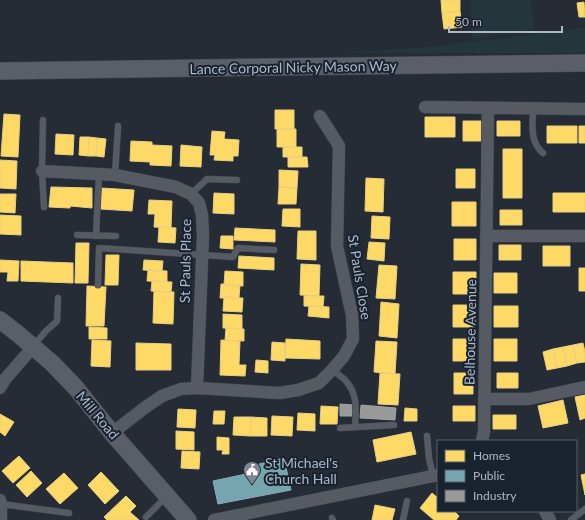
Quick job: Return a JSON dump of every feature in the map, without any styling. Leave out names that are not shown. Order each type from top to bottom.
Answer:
[{"type":"main road","name":"Lance Corporal Nicky Mason Way","points":[[0,71],[585,63]]},
{"type":"main road","name":"Mill Road","points":[[0,320],[52,363],[76,388],[112,433],[188,520]]},
{"type":"street","points":[[425,107],[585,109]]},
{"type":"street","name":"Belhouse Avenue","points":[[488,108],[484,399],[529,399],[585,387]]},
{"type":"street","name":"St Pauls Close","points":[[112,433],[162,396],[180,389],[196,388],[279,393],[298,390],[319,383],[344,356],[353,339],[352,316],[337,246],[339,146],[320,116]]},
{"type":"street","points":[[42,171],[115,175],[176,187],[191,194]]},
{"type":"street","name":"St Pauls Place","points":[[191,194],[199,203],[202,215],[203,235],[196,388]]},
{"type":"street","points":[[486,236],[585,236]]},
{"type":"street","points":[[0,388],[6,378],[33,347]]},
{"type":"street","points":[[482,440],[484,432],[484,399]]},
{"type":"street","points":[[214,520],[436,475]]},
{"type":"street","points":[[1,502],[1,520]]},
{"type":"lane","points":[[534,108],[534,141],[538,149],[543,153]]},
{"type":"lane","points":[[44,120],[42,171],[44,207]]},
{"type":"lane","points":[[115,175],[118,126]]},
{"type":"lane","points":[[96,236],[99,174]]},
{"type":"lane","points":[[191,194],[207,179],[237,180]]},
{"type":"lane","points":[[77,235],[116,236]]},
{"type":"lane","points":[[98,285],[99,248],[233,257],[238,248],[274,250]]},
{"type":"lane","points":[[33,347],[46,331],[57,321],[58,298]]},
{"type":"lane","points":[[332,370],[345,380],[353,390],[356,401],[356,427]]},
{"type":"lane","points":[[340,428],[394,425]]},
{"type":"lane","points":[[427,436],[429,458],[436,475]]},
{"type":"lane","points":[[146,517],[167,496]]},
{"type":"lane","points":[[403,520],[407,501]]},
{"type":"lane","points":[[1,502],[69,513]]},
{"type":"lane","points":[[571,520],[585,509]]},
{"type":"green space","points":[[470,0],[531,0],[534,29],[472,39]]},
{"type":"green space","points":[[585,28],[585,53],[340,53],[430,47]]},
{"type":"building: Homes","points":[[441,0],[460,0],[460,11],[442,13]]},
{"type":"building: Homes","points":[[584,2],[585,17],[579,17],[577,3]]},
{"type":"building: Homes","points":[[460,11],[462,27],[444,29],[442,13]]},
{"type":"building: Homes","points":[[275,110],[294,110],[294,129],[275,129]]},
{"type":"building: Homes","points":[[4,114],[20,115],[18,157],[1,156]]},
{"type":"building: Homes","points":[[425,117],[455,117],[455,137],[425,137]]},
{"type":"building: Homes","points":[[463,121],[481,121],[481,141],[463,141]]},
{"type":"building: Homes","points":[[497,121],[520,121],[520,136],[497,136]]},
{"type":"building: Homes","points":[[547,126],[577,126],[577,143],[547,143]]},
{"type":"building: Homes","points":[[579,126],[585,126],[585,143],[579,143]]},
{"type":"building: Homes","points":[[277,129],[296,129],[296,147],[277,147]]},
{"type":"building: Homes","points":[[212,131],[225,132],[224,139],[239,140],[238,156],[233,156],[233,161],[214,160],[215,155],[210,155]]},
{"type":"building: Homes","points":[[56,134],[74,135],[73,155],[55,154]]},
{"type":"building: Homes","points":[[80,137],[89,137],[88,156],[79,155]]},
{"type":"building: Homes","points":[[89,137],[97,138],[96,156],[88,156]]},
{"type":"building: Homes","points":[[97,138],[106,139],[104,157],[96,156]]},
{"type":"building: Homes","points":[[131,141],[152,142],[152,145],[172,146],[171,166],[150,165],[150,162],[130,161]]},
{"type":"building: Homes","points":[[181,145],[202,147],[201,167],[180,166]]},
{"type":"building: Homes","points":[[283,147],[302,147],[302,157],[283,157]]},
{"type":"building: Homes","points":[[503,149],[522,149],[522,198],[503,198]]},
{"type":"building: Homes","points":[[288,157],[307,157],[308,167],[288,167]]},
{"type":"building: Homes","points":[[0,160],[17,161],[16,189],[0,188]]},
{"type":"building: Homes","points":[[456,169],[475,169],[475,188],[456,188]]},
{"type":"building: Homes","points":[[279,170],[298,171],[297,188],[279,187]]},
{"type":"building: Homes","points":[[366,178],[384,179],[383,212],[365,211]]},
{"type":"building: Homes","points":[[51,187],[92,188],[92,208],[70,206],[70,208],[49,207]]},
{"type":"building: Homes","points":[[279,187],[297,188],[296,204],[278,204]]},
{"type":"building: Homes","points":[[101,188],[134,190],[132,211],[100,209]]},
{"type":"building: Homes","points":[[214,193],[234,194],[234,214],[213,213]]},
{"type":"building: Homes","points":[[553,193],[585,193],[585,212],[553,212]]},
{"type":"building: Homes","points":[[0,194],[16,194],[15,213],[0,212]]},
{"type":"building: Homes","points":[[149,200],[172,201],[171,228],[154,227],[155,214],[148,214]]},
{"type":"building: Homes","points":[[452,202],[476,202],[476,226],[452,226]]},
{"type":"building: Homes","points":[[283,209],[300,209],[300,227],[282,226]]},
{"type":"building: Homes","points":[[500,210],[522,210],[522,225],[500,225]]},
{"type":"building: Homes","points":[[0,215],[21,216],[21,235],[0,234]]},
{"type":"building: Homes","points":[[372,216],[390,217],[389,239],[371,238]]},
{"type":"building: Homes","points":[[159,227],[176,228],[175,243],[158,242]]},
{"type":"building: Homes","points":[[235,228],[275,230],[275,242],[234,240]]},
{"type":"building: Homes","points":[[298,231],[316,231],[316,260],[297,259]]},
{"type":"building: Homes","points":[[221,236],[233,236],[233,249],[220,248]]},
{"type":"building: Homes","points":[[454,239],[476,239],[476,260],[454,260]]},
{"type":"building: Homes","points":[[369,242],[385,243],[384,261],[367,259]]},
{"type":"building: Homes","points":[[76,243],[89,243],[88,283],[75,283]]},
{"type":"building: Homes","points":[[499,245],[521,245],[521,260],[499,260]]},
{"type":"building: Homes","points":[[543,246],[570,246],[570,266],[543,266]]},
{"type":"building: Homes","points":[[106,255],[119,255],[118,285],[105,285]]},
{"type":"building: Homes","points":[[239,256],[274,258],[274,270],[238,268]]},
{"type":"building: Homes","points":[[0,260],[19,261],[18,281],[7,281],[8,272],[0,272]]},
{"type":"building: Homes","points":[[144,260],[163,261],[162,271],[143,270]]},
{"type":"building: Homes","points":[[21,261],[73,263],[73,283],[21,281]]},
{"type":"building: Homes","points":[[301,264],[320,265],[319,296],[300,295]]},
{"type":"building: Homes","points":[[379,265],[397,266],[395,299],[376,298]]},
{"type":"building: Homes","points":[[579,268],[585,268],[585,291],[579,291]]},
{"type":"building: Homes","points":[[148,270],[167,271],[167,282],[147,281]]},
{"type":"building: Homes","points":[[225,271],[243,272],[243,286],[224,285]]},
{"type":"building: Homes","points":[[453,272],[476,272],[476,294],[453,294]]},
{"type":"building: Homes","points":[[494,273],[517,273],[517,293],[494,293]]},
{"type":"building: Homes","points":[[152,281],[172,282],[171,292],[151,291]]},
{"type":"building: Homes","points":[[221,284],[240,285],[239,298],[220,298]]},
{"type":"building: Homes","points":[[87,286],[106,287],[104,326],[86,326]]},
{"type":"building: Homes","points":[[154,291],[174,292],[173,324],[153,323]]},
{"type":"building: Homes","points":[[304,296],[324,296],[323,307],[304,306]]},
{"type":"building: Homes","points":[[224,297],[243,298],[242,312],[223,311]]},
{"type":"building: Homes","points":[[381,302],[399,304],[397,338],[379,336]]},
{"type":"building: Homes","points":[[453,305],[475,305],[475,327],[453,327]]},
{"type":"building: Homes","points":[[309,306],[329,307],[329,318],[308,316]]},
{"type":"building: Homes","points":[[494,306],[518,306],[518,327],[494,327]]},
{"type":"building: Homes","points":[[223,314],[242,315],[242,329],[223,328]]},
{"type":"building: Homes","points":[[89,327],[107,328],[107,339],[89,339]]},
{"type":"building: Homes","points":[[226,328],[244,329],[244,341],[225,340]]},
{"type":"building: Homes","points":[[286,339],[320,341],[320,359],[285,358]]},
{"type":"building: Homes","points":[[453,339],[475,339],[475,361],[453,361]]},
{"type":"building: Homes","points":[[494,339],[517,339],[517,361],[494,361]]},
{"type":"building: Homes","points":[[92,340],[111,341],[110,367],[91,366]]},
{"type":"building: Homes","points":[[221,340],[240,341],[239,365],[246,365],[245,376],[220,375]]},
{"type":"building: Homes","points":[[376,341],[397,342],[395,374],[374,372]]},
{"type":"building: Homes","points":[[272,342],[285,343],[285,361],[271,360]]},
{"type":"building: Homes","points":[[136,343],[171,344],[171,370],[136,370]]},
{"type":"building: Homes","points":[[583,343],[585,362],[577,363],[573,345]]},
{"type":"building: Homes","points":[[573,345],[577,363],[567,366],[563,347]]},
{"type":"building: Homes","points":[[563,347],[567,366],[557,368],[553,349]]},
{"type":"building: Homes","points":[[553,349],[557,368],[547,370],[543,352]]},
{"type":"building: Homes","points":[[256,360],[268,361],[268,373],[255,372]]},
{"type":"building: Homes","points":[[380,373],[400,374],[398,405],[378,404]]},
{"type":"building: Homes","points":[[454,373],[473,373],[473,394],[454,394]]},
{"type":"building: Homes","points":[[497,373],[518,373],[518,388],[497,388]]},
{"type":"building: Homes","points":[[585,395],[585,418],[580,420],[575,397]]},
{"type":"building: Homes","points":[[563,400],[568,423],[543,428],[538,406]]},
{"type":"building: Homes","points":[[321,406],[338,407],[337,424],[320,424]]},
{"type":"building: Homes","points":[[453,406],[475,406],[475,421],[453,421]]},
{"type":"building: Homes","points":[[405,408],[417,409],[417,421],[404,421]]},
{"type":"building: Homes","points":[[178,409],[196,410],[195,428],[177,427]]},
{"type":"building: Homes","points":[[214,411],[225,411],[224,424],[213,424]]},
{"type":"building: Homes","points":[[298,413],[315,414],[315,431],[297,430]]},
{"type":"building: Homes","points":[[0,414],[14,422],[5,436],[0,432]]},
{"type":"building: Homes","points":[[493,415],[516,415],[516,429],[493,429]]},
{"type":"building: Homes","points":[[272,416],[293,417],[292,436],[271,435]]},
{"type":"building: Homes","points":[[234,417],[251,417],[250,436],[233,435]]},
{"type":"building: Homes","points":[[251,417],[267,418],[267,436],[250,436]]},
{"type":"building: Homes","points":[[176,431],[194,432],[194,450],[176,449]]},
{"type":"building: Homes","points":[[411,432],[416,454],[377,462],[373,440]]},
{"type":"building: Homes","points":[[217,437],[229,438],[229,454],[222,454],[223,450],[217,450]]},
{"type":"building: Homes","points":[[182,451],[200,452],[199,469],[181,468]]},
{"type":"building: Homes","points":[[19,456],[30,468],[13,483],[2,471]]},
{"type":"building: Homes","points":[[31,471],[42,483],[27,497],[16,485]]},
{"type":"building: Homes","points":[[101,472],[119,491],[105,504],[88,485]]},
{"type":"building: Homes","points":[[64,473],[78,488],[60,504],[46,489]]},
{"type":"building: Homes","points":[[585,474],[585,495],[581,475]]},
{"type":"building: Homes","points":[[432,493],[437,497],[437,512],[455,512],[459,516],[456,520],[434,520],[420,508]]},
{"type":"building: Homes","points":[[126,496],[136,506],[130,512],[139,520],[107,520],[104,517]]},
{"type":"building: Homes","points":[[375,505],[395,509],[392,520],[372,520]]},
{"type":"building: Public","name":"St Michael's Church Hall","points":[[284,458],[291,490],[218,504],[213,481],[260,471],[259,464]]},
{"type":"building: Industry","points":[[340,404],[353,405],[352,416],[340,416]]},
{"type":"building: Industry","points":[[361,405],[396,408],[395,420],[360,418]]},
{"type":"place","name":"St Michael's Church Hall","points":[[252,485]]}]
